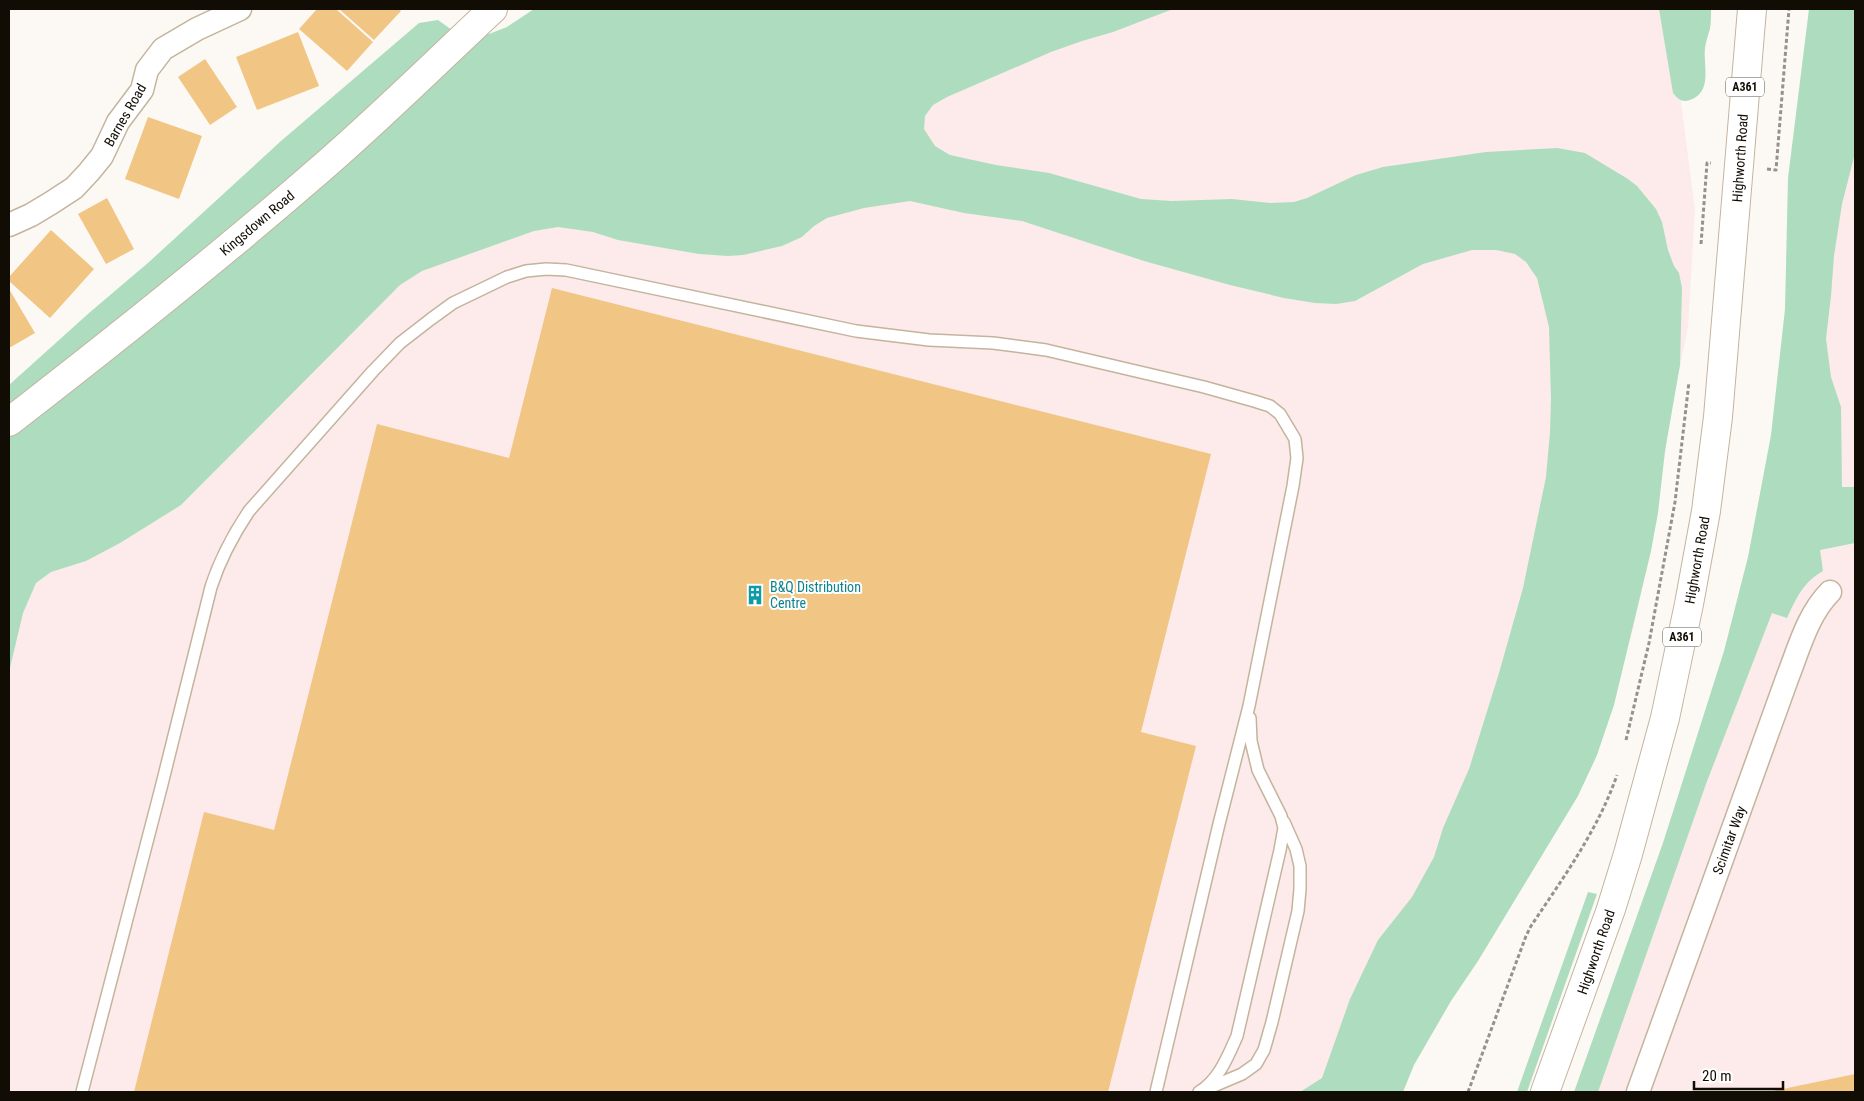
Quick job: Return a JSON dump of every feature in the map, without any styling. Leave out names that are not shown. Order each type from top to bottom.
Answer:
[{"type":"main road","name":"Highworth Road","points":[[1545,1092],[1611,909],[1628,854],[1665,718],[1706,511],[1718,417],[1752,9]]},
{"type":"main road","name":"Kingsdown Road","points":[[9,422],[154,308],[309,179],[369,126],[488,10]]},
{"type":"street","name":"Barnes Road","points":[[9,225],[52,203],[74,188],[89,172],[102,156],[118,122],[142,90],[147,70],[163,49],[197,29],[240,9]]},
{"type":"street","name":"Scimitar Way","points":[[1638,1092],[1788,676],[1813,614],[1821,601],[1830,592]]},
{"type":"lane","points":[[82,1092],[159,798],[211,587],[225,549],[249,511],[361,384],[400,344],[453,303],[507,278],[526,272],[546,269],[566,270],[856,332],[929,340],[993,343],[1046,350],[1204,387],[1270,406],[1280,414],[1295,439],[1297,458],[1293,486],[1249,706],[1219,824],[1156,1092]]},
{"type":"lane","points":[[1201,1091],[1242,1074],[1256,1064],[1264,1050],[1298,911],[1300,866],[1296,849],[1258,770],[1251,740],[1249,706]]},
{"type":"lane","points":[[1201,1091],[1216,1077],[1227,1060],[1237,1036],[1280,850],[1284,828],[1281,816]]},
{"type":"path","points":[[1700,249],[1707,163],[1776,170],[1789,9]]},
{"type":"path","points":[[1626,744],[1649,644],[1673,512],[1690,378]]},
{"type":"path","points":[[1468,1092],[1526,936],[1576,859],[1608,798],[1619,769]]},
{"type":"shaded area","points":[[1112,9],[1669,9],[1695,210],[1688,327],[1672,405],[1651,551],[1633,629],[1594,763],[1560,822],[1385,1092],[9,1092],[9,486],[327,226]]},
{"type":"shaded area","points":[[1855,9],[1855,1092],[1577,1092],[1758,565]]},
{"type":"green space","points":[[534,9],[1173,9],[1113,32],[1051,52],[947,97],[933,105],[925,116],[924,129],[935,146],[950,155],[996,165],[1049,173],[1141,199],[1172,201],[1232,199],[1270,203],[1294,202],[1307,198],[1356,175],[1383,167],[1486,152],[1557,148],[1585,153],[1628,179],[1637,186],[1656,209],[1662,222],[1668,250],[1679,273],[1682,288],[1680,365],[1665,451],[1658,513],[1651,551],[1614,705],[1597,755],[1578,796],[1478,961],[1451,1001],[1414,1065],[1403,1092],[1300,1092],[1322,1078],[1350,999],[1378,940],[1412,897],[1434,857],[1443,828],[1469,769],[1523,588],[1546,477],[1551,399],[1549,327],[1537,278],[1526,262],[1515,254],[1496,250],[1472,250],[1423,264],[1355,301],[1336,304],[1284,298],[1230,285],[1144,261],[1022,221],[964,213],[910,201],[864,208],[827,218],[802,237],[782,246],[743,255],[699,254],[618,240],[593,232],[558,227],[534,231],[422,271],[400,285],[181,505],[120,543],[86,561],[51,572],[36,583],[23,613],[9,672],[9,385],[149,262],[281,141],[419,23],[438,20],[459,35],[489,34],[507,27]]},
{"type":"green space","points":[[1659,9],[1711,9],[1710,29],[1705,48],[1704,85],[1702,91],[1690,100],[1680,100],[1673,93]]},
{"type":"green space","points":[[1809,9],[1855,9],[1855,153],[1842,204],[1834,256],[1826,339],[1831,377],[1841,407],[1842,487],[1855,487],[1855,543],[1820,550],[1823,571],[1805,586],[1787,618],[1772,613],[1706,784],[1598,1092],[1574,1092],[1663,843],[1724,651],[1748,557],[1771,435],[1785,309],[1788,178]]},
{"type":"green space","points":[[1588,892],[1597,894],[1527,1092],[1517,1092]]},
{"type":"building","points":[[317,9],[336,9],[373,42],[347,71],[299,29]]},
{"type":"building","points":[[339,9],[398,9],[401,11],[374,40]]},
{"type":"building","points":[[298,32],[319,86],[257,110],[236,57]]},
{"type":"building","points":[[205,59],[237,107],[210,125],[178,77]]},
{"type":"building","points":[[148,117],[202,136],[179,199],[125,179]]},
{"type":"building","points":[[107,198],[134,249],[106,264],[78,214]]},
{"type":"building","points":[[51,230],[94,269],[50,318],[9,281],[9,277]]},
{"type":"building","name":"B&Q Distribution Centre","points":[[552,288],[1211,454],[1141,732],[1196,746],[1108,1092],[134,1092],[204,812],[274,830],[377,424],[509,458]]},
{"type":"building","points":[[9,289],[35,333],[9,348]]},
{"type":"building","points":[[1855,1074],[1855,1092],[1773,1092],[1773,1091]]},
{"type":"place","name":"B&Q Distribution Centre","points":[[755,595]]}]
